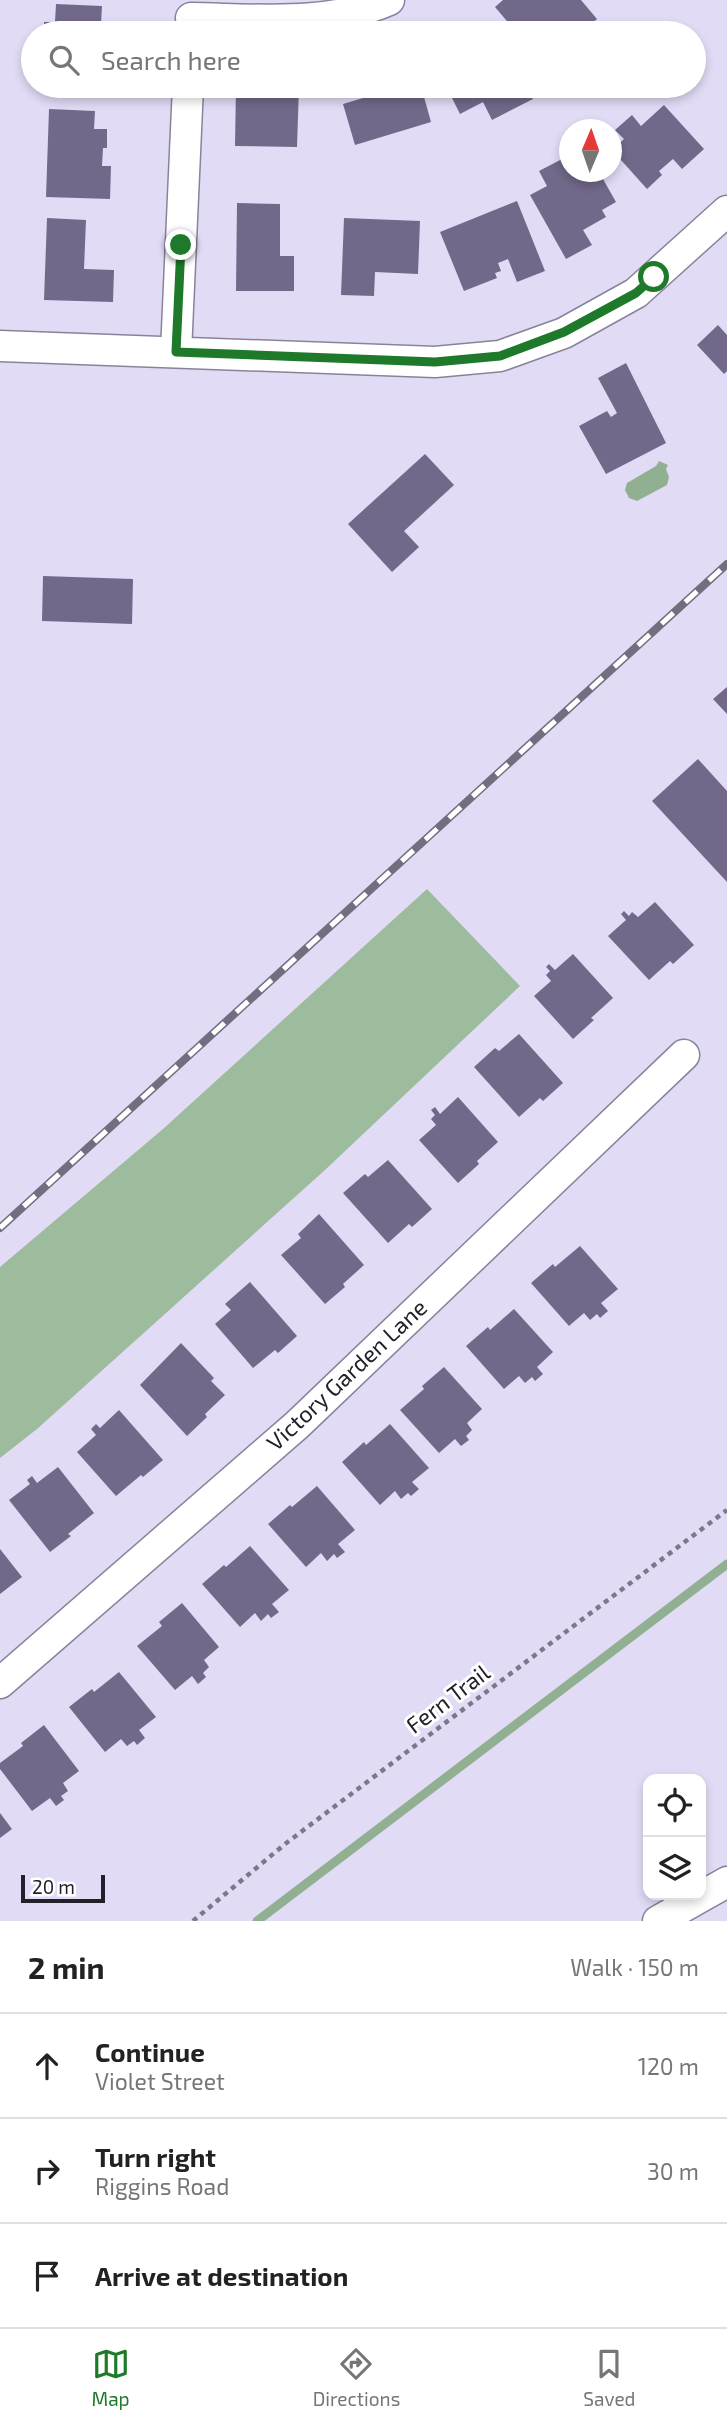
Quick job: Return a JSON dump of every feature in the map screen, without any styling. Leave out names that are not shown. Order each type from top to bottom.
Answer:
[{"type":"street","points":[[191,17],[295,20],[340,15],[389,0]]},
{"type":"street","points":[[176,352],[187,98]]},
{"type":"street","points":[[0,346],[435,362],[500,356],[564,332],[636,293],[727,211]]},
{"type":"street","name":"Victory Garden Lane","points":[[0,1683],[296,1425],[684,1055]]},
{"type":"street","points":[[658,1921],[727,1882]]},
{"type":"path","name":"Fern Trail","points":[[194,1921],[285,1844],[727,1510]]},
{"type":"shaded area","points":[[659,461],[668,465],[667,485],[637,501],[629,498],[625,490],[627,483],[656,466]]},
{"type":"shaded area","points":[[427,889],[520,986],[325,1170],[37,1429],[0,1458],[0,1267],[163,1129]]},
{"type":"building","points":[[503,0],[581,0],[597,19],[507,21],[495,7]]},
{"type":"building","points":[[56,4],[102,6],[101,21],[55,21]]},
{"type":"building","points":[[236,98],[299,98],[297,147],[235,146]]},
{"type":"building","points":[[363,98],[424,98],[431,122],[355,145],[343,104]]},
{"type":"building","points":[[452,98],[533,99],[492,120],[483,102],[460,114]]},
{"type":"building","points":[[664,105],[704,149],[682,169],[673,159],[659,171],[662,175],[647,189],[622,161],[622,124],[632,115],[641,126]]},
{"type":"building","points":[[49,109],[95,111],[94,129],[107,129],[107,148],[103,148],[102,166],[111,166],[110,199],[46,197]]},
{"type":"building","points":[[559,161],[559,182],[605,182],[616,202],[602,210],[606,217],[583,230],[592,245],[566,259],[530,195],[547,186],[539,171]]},
{"type":"building","points":[[517,201],[545,271],[517,282],[508,259],[498,263],[501,271],[495,273],[497,278],[464,291],[440,232]]},
{"type":"building","points":[[237,203],[280,204],[280,256],[294,256],[294,291],[236,291]]},
{"type":"building","points":[[47,218],[86,220],[84,269],[114,270],[113,302],[44,300]]},
{"type":"building","points":[[344,218],[420,221],[418,274],[375,272],[374,296],[341,295]]},
{"type":"building","points":[[718,325],[727,335],[727,371],[724,374],[697,345]]},
{"type":"building","points":[[626,363],[666,443],[606,474],[579,426],[607,411],[611,417],[617,413],[598,378]]},
{"type":"building","points":[[425,454],[454,485],[404,531],[419,547],[392,572],[348,524]]},
{"type":"building","points":[[43,576],[133,579],[132,624],[42,621]]},
{"type":"building","points":[[727,687],[727,714],[713,699]]},
{"type":"building","points":[[698,759],[727,791],[727,882],[652,801]]},
{"type":"building","points":[[655,902],[694,945],[673,964],[670,961],[649,980],[608,936],[626,920],[621,914],[624,911],[629,916],[632,912],[638,917]]},
{"type":"building","points":[[573,954],[613,998],[573,1039],[534,996],[551,981],[546,975],[550,971],[546,967],[549,964],[555,970]]},
{"type":"building","points":[[519,1034],[563,1083],[543,1101],[540,1098],[519,1117],[474,1067],[495,1048],[499,1051]]},
{"type":"building","points":[[458,1097],[498,1142],[458,1183],[419,1140],[436,1125],[431,1119],[435,1115],[431,1110],[435,1107],[440,1114]]},
{"type":"building","points":[[388,1160],[432,1209],[412,1227],[409,1224],[388,1243],[343,1193],[365,1174],[368,1177]]},
{"type":"building","points":[[319,1214],[364,1265],[343,1284],[345,1287],[325,1304],[281,1255],[301,1238],[298,1234]]},
{"type":"building","points":[[580,1246],[618,1289],[601,1303],[608,1311],[600,1318],[597,1314],[590,1320],[584,1313],[569,1326],[531,1283]]},
{"type":"building","points":[[250,1282],[297,1336],[278,1353],[275,1350],[253,1368],[215,1324],[231,1310],[225,1304]]},
{"type":"building","points":[[514,1309],[553,1352],[537,1367],[543,1374],[535,1381],[532,1377],[525,1383],[519,1376],[504,1389],[466,1346]]},
{"type":"building","points":[[181,1343],[214,1378],[211,1381],[225,1395],[187,1436],[140,1385]]},
{"type":"building","points":[[444,1367],[482,1409],[467,1423],[472,1430],[466,1436],[469,1440],[461,1446],[455,1439],[439,1453],[400,1410]]},
{"type":"building","points":[[119,1410],[163,1460],[116,1496],[77,1452],[96,1435],[91,1429],[96,1424],[100,1428]]},
{"type":"building","points":[[390,1424],[429,1468],[412,1482],[419,1489],[411,1496],[408,1493],[401,1499],[395,1491],[380,1505],[342,1462]]},
{"type":"building","points":[[58,1467],[94,1513],[50,1552],[9,1500],[30,1484],[27,1480],[32,1476],[37,1483]]},
{"type":"building","points":[[317,1486],[355,1530],[338,1544],[345,1552],[337,1558],[334,1554],[327,1561],[321,1553],[306,1567],[268,1524]]},
{"type":"building","points":[[250,1546],[289,1590],[272,1604],[279,1612],[271,1618],[268,1614],[261,1621],[255,1613],[240,1627],[202,1584]]},
{"type":"building","points":[[0,1549],[22,1577],[0,1594]]},
{"type":"building","points":[[182,1603],[219,1647],[204,1660],[209,1667],[203,1673],[206,1677],[198,1684],[192,1676],[175,1690],[137,1646],[162,1626],[159,1622]]},
{"type":"building","points":[[119,1672],[156,1717],[139,1730],[145,1738],[137,1745],[134,1741],[127,1746],[121,1739],[105,1752],[69,1707]]},
{"type":"building","points":[[44,1725],[79,1771],[63,1783],[68,1791],[61,1796],[64,1800],[56,1806],[50,1798],[32,1811],[0,1769],[0,1763],[23,1746],[21,1743]]},
{"type":"building","points":[[0,1813],[12,1829],[0,1838]]},
{"type":"waterway","points":[[257,1921],[727,1564]]},
{"type":"railway","points":[[0,1228],[727,564]]},
{"type":"route","points":[[181,245],[176,352],[435,362],[500,356],[564,332],[636,293],[654,277]]}]
